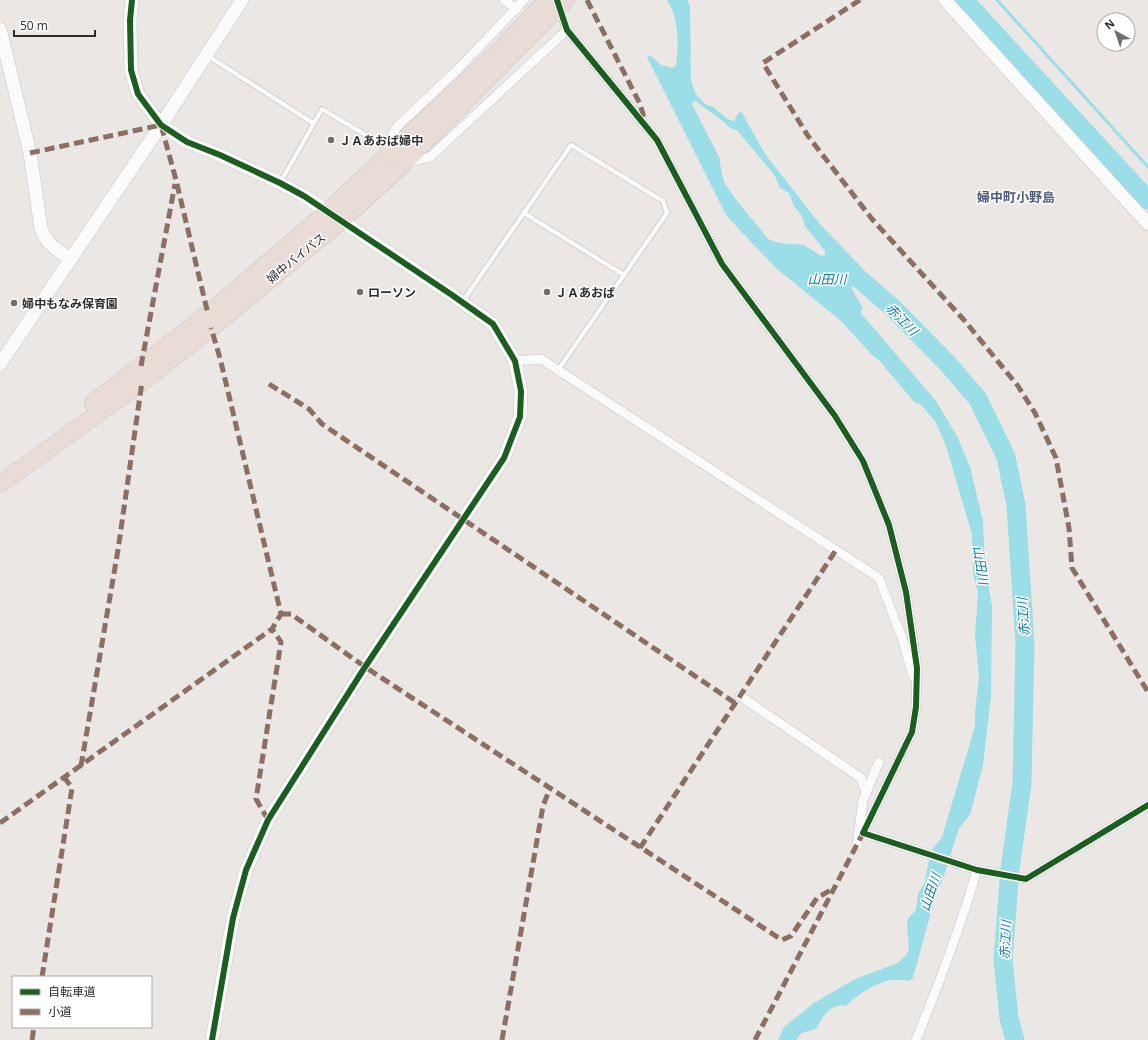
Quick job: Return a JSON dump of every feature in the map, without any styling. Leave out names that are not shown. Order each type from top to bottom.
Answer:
[{"type":"highway","name":"婦中バイパス","points":[[0,484],[142,382],[211,328],[334,217],[392,150],[503,47],[547,0]]},
{"type":"highway","name":"婦中バイパス","points":[[0,469],[83,410],[401,166],[566,0]]},
{"type":"street","points":[[132,0],[130,20],[130,70],[138,94],[161,125],[187,142],[220,155],[304,196],[493,324],[515,361],[521,391],[520,417],[504,458],[365,667],[268,820],[246,870],[233,918],[212,1040]]},
{"type":"street","points":[[0,364],[161,125],[242,0]]},
{"type":"street","points":[[504,0],[517,9]]},
{"type":"street","points":[[392,150],[390,140],[397,127],[459,68],[524,0]]},
{"type":"street","points":[[945,0],[1148,224]]},
{"type":"street","points":[[0,29],[30,153],[41,228],[44,238],[53,248],[71,259]]},
{"type":"street","points":[[401,166],[430,157],[567,30],[657,140],[722,264],[835,416],[863,461],[889,525],[906,592],[917,668],[916,707],[912,732],[863,833],[976,870],[1026,879],[1148,805]]},
{"type":"street","points":[[515,361],[541,360],[558,370],[879,578],[903,641],[917,687]]},
{"type":"street","points":[[740,696],[861,778],[866,792]]},
{"type":"street","points":[[857,845],[863,800],[879,762]]},
{"type":"street","points":[[916,1040],[938,987],[976,870]]},
{"type":"lane","points":[[207,54],[313,123]]},
{"type":"lane","points":[[280,183],[322,109],[392,150]]},
{"type":"lane","points":[[462,302],[571,144],[663,201],[667,213],[558,370]]},
{"type":"lane","points":[[524,213],[624,275]]},
{"type":"water","name":"山田川","points":[[667,0],[687,0],[690,6],[691,80],[695,93],[705,104],[713,107],[729,120],[734,121],[741,111],[765,154],[819,223],[863,269],[850,282],[853,292],[863,308],[860,312],[936,401],[957,436],[970,467],[983,521],[985,567],[992,606],[991,696],[983,765],[970,815],[959,828],[943,879],[936,894],[913,978],[909,981],[891,980],[874,986],[845,1006],[831,1009],[824,1016],[816,1029],[801,1033],[796,1040],[778,1040],[784,1027],[814,1003],[855,979],[898,963],[907,954],[909,949],[908,919],[916,910],[918,894],[925,882],[930,853],[942,837],[975,726],[979,677],[975,636],[978,593],[973,573],[972,534],[945,443],[935,421],[920,404],[914,402],[880,361],[872,355],[841,321],[776,268],[726,215],[647,57],[650,55],[661,65],[672,68],[676,66],[678,49],[677,32],[671,7]],"holes":[[[694,100],[730,128],[737,130],[775,176],[780,188],[789,193],[794,206],[802,216],[805,226],[825,251],[825,255],[821,256],[804,245],[779,243],[768,239],[734,197],[724,182],[720,159],[692,104]]]},
{"type":"waterway","name":"山田川","points":[[964,0],[1148,200]]},
{"type":"waterway","points":[[997,0],[1148,167]]},
{"type":"waterway","name":"赤江川","points":[[831,282],[856,276],[894,309],[947,363],[978,399],[1006,457],[1016,505],[1025,644],[1022,783],[1010,869],[1003,960],[1009,1018],[1015,1040]]},
{"type":"tunnel","points":[[558,5],[567,30]]},
{"type":"marked path","points":[[587,0],[640,104],[645,121]]},
{"type":"marked path","points":[[860,0],[763,63],[808,136],[872,219],[964,320],[1018,386],[1035,413],[1056,458],[1069,528],[1072,568],[1148,692]]},
{"type":"marked path","points":[[30,153],[161,125],[176,180],[208,314]]},
{"type":"marked path","points":[[141,366],[175,184]]},
{"type":"marked path","points":[[0,823],[272,629],[281,614],[220,358],[211,328]]},
{"type":"marked path","points":[[81,766],[118,550],[142,382]]},
{"type":"marked path","points":[[269,384],[309,409],[322,424],[735,703]]},
{"type":"marked path","points":[[640,848],[836,550]]},
{"type":"marked path","points":[[281,614],[291,614],[365,667],[782,940],[791,936],[817,898],[834,888]]},
{"type":"marked path","points":[[268,820],[256,799],[281,642],[272,629]]},
{"type":"marked path","points":[[42,976],[72,788],[64,777]]},
{"type":"marked path","points":[[502,1040],[543,806],[550,788]]},
{"type":"marked path","points":[[755,1040],[863,833]]},
{"type":"marked path","points":[[32,1040],[34,1028]]},
{"type":"cycle path","points":[[132,0],[130,20],[131,70],[138,94],[161,125],[187,142],[220,155],[304,196],[493,324],[515,361],[521,391],[520,417],[504,458],[365,667],[268,820],[246,870],[233,918],[212,1040]]},
{"type":"cycle path","points":[[557,0],[567,30],[657,140],[722,264],[835,416],[863,461],[889,525],[906,592],[917,668],[916,707],[912,732],[863,833],[977,870],[1026,879],[1148,805]]},
{"type":"place","name":"ＪＡあおば婦中","points":[[331,140]]},
{"type":"place","name":"ローソン","points":[[360,292]]},
{"type":"place","name":"ＪＡあおば","points":[[547,292]]},
{"type":"place","name":"婦中もなみ保育園","points":[[14,303]]},
{"type":"district","name":"婦中町小野島","points":[[1016,197]]}]
